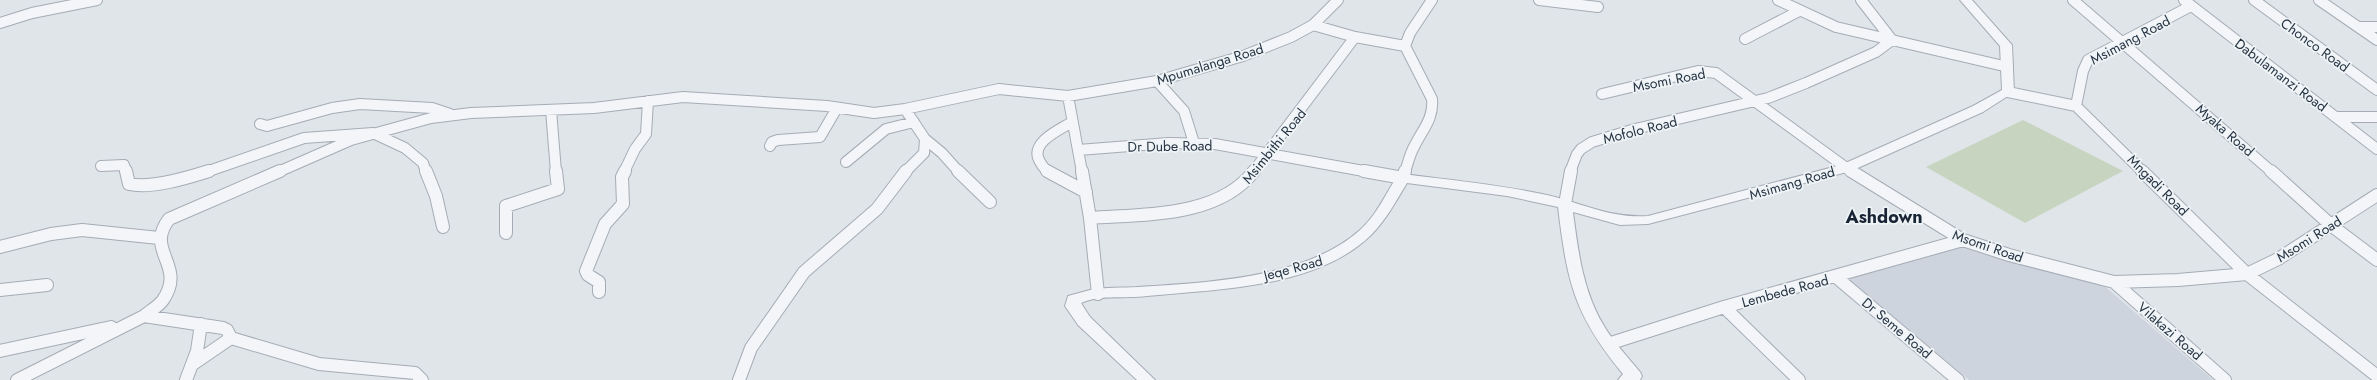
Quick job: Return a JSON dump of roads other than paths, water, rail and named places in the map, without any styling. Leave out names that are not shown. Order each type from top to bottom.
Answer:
[{"type":"street","points":[[0,23],[32,13],[63,0]]},
{"type":"street","points":[[32,13],[97,0]]},
{"type":"street","name":"Mpumalanga Road","points":[[373,133],[420,120],[451,115],[601,107],[696,97],[837,108],[874,113],[906,109],[999,89],[1068,96],[1157,81],[1243,56],[1291,37],[1313,26],[1338,0]]},
{"type":"street","points":[[1313,26],[1355,37],[1406,46],[1410,33],[1432,0]]},
{"type":"street","points":[[1539,0],[1598,7]]},
{"type":"street","points":[[1778,0],[1836,27],[2008,66]]},
{"type":"street","points":[[1861,0],[1892,40]]},
{"type":"street","points":[[1966,0],[2006,45],[2008,92],[2076,106]]},
{"type":"street","name":"Myaka Road","points":[[2073,0],[2261,162],[2332,226],[2377,260]]},
{"type":"street","name":"Chonco Road","points":[[2254,0],[2377,90]]},
{"type":"street","points":[[2319,0],[2377,40]]},
{"type":"street","name":"Msimang Road","points":[[2076,106],[2083,71],[2088,60],[2175,16],[2188,3]]},
{"type":"street","name":"Dabulamanzi Road","points":[[2188,3],[2337,117],[2377,150]]},
{"type":"street","points":[[1745,39],[1799,11]]},
{"type":"street","points":[[2357,27],[2377,27]]},
{"type":"street","name":"Msimbithi Road","points":[[1090,218],[1169,210],[1223,197],[1248,180],[1263,162],[1268,152],[1295,120],[1355,37]]},
{"type":"street","name":"Mofolo Road","points":[[1565,204],[1574,163],[1578,154],[1585,146],[1614,135],[1757,101],[1842,67],[1886,46],[1892,40]]},
{"type":"street","name":"Jeqe Road","points":[[1147,380],[1084,321],[1073,306],[1073,302],[1076,299],[1098,294],[1132,293],[1250,279],[1294,271],[1316,264],[1343,251],[1366,232],[1403,178],[1412,150],[1431,117],[1434,108],[1432,99],[1406,46]]},
{"type":"street","name":"Msomi Road","points":[[1602,94],[1706,70],[1722,76],[1846,168],[1944,230],[1963,240],[2072,272],[2114,282],[2178,280],[2247,274],[2278,259],[2332,226],[2377,195]]},
{"type":"street","points":[[1157,81],[1184,111],[1194,143]]},
{"type":"street","name":"Msimang Road","points":[[1403,178],[1516,193],[1565,204],[1602,218],[1635,222],[1744,196],[1846,168],[1978,109],[2008,92]]},
{"type":"street","points":[[1068,96],[1090,218],[1098,294]]},
{"type":"street","points":[[599,292],[599,282],[588,275],[586,271],[604,224],[617,213],[623,204],[622,177],[635,149],[646,134],[648,101]]},
{"type":"street","points":[[260,124],[269,125],[332,108],[360,104],[432,108],[451,115]]},
{"type":"street","name":"Mngadi Road","points":[[2076,106],[2247,274],[2377,376]]},
{"type":"street","points":[[770,146],[772,142],[778,140],[820,137],[837,108]]},
{"type":"street","points":[[906,109],[925,139],[936,147],[980,194],[990,202]]},
{"type":"street","points":[[506,233],[506,206],[558,189],[551,110]]},
{"type":"street","points":[[2337,117],[2377,117]]},
{"type":"street","points":[[846,162],[886,129],[914,122]]},
{"type":"street","points":[[1072,122],[1046,138],[1039,147],[1037,156],[1044,169],[1086,192]]},
{"type":"street","points":[[101,166],[124,165],[129,184],[145,185],[195,175],[304,138],[373,133],[405,148],[423,163],[436,196],[443,227]]},
{"type":"street","points":[[17,380],[144,316],[162,302],[171,288],[167,259],[159,238],[159,231],[165,222],[181,213],[329,150],[373,133]]},
{"type":"street","points":[[739,380],[751,348],[791,289],[813,263],[865,220],[882,203],[903,174],[924,153],[925,139]]},
{"type":"street","name":"Dr Dube Road","points":[[1078,150],[1194,143],[1268,152],[1403,178]]},
{"type":"street","points":[[1565,204],[1570,252],[1591,318],[1632,379]]},
{"type":"street","points":[[0,247],[40,236],[82,230],[138,238],[159,238]]},
{"type":"street","name":"Lembede Road","points":[[1608,344],[1724,307],[1836,277],[1963,240]]},
{"type":"street","name":"Dr Seme Road","points":[[1836,277],[1958,380]]},
{"type":"street","name":"Vilakazi Road","points":[[2114,282],[2226,380]]},
{"type":"street","points":[[0,290],[47,285]]},
{"type":"street","points":[[1724,307],[1799,380]]},
{"type":"street","points":[[144,316],[226,329],[232,338],[312,362],[411,372],[418,374],[422,380]]},
{"type":"street","points":[[0,351],[129,323]]},
{"type":"street","points":[[186,380],[193,364],[200,339],[201,324]]},
{"type":"street","points":[[193,364],[232,338]]},
{"type":"district","name":"Ashdown","points":[[1884,217]]}]
